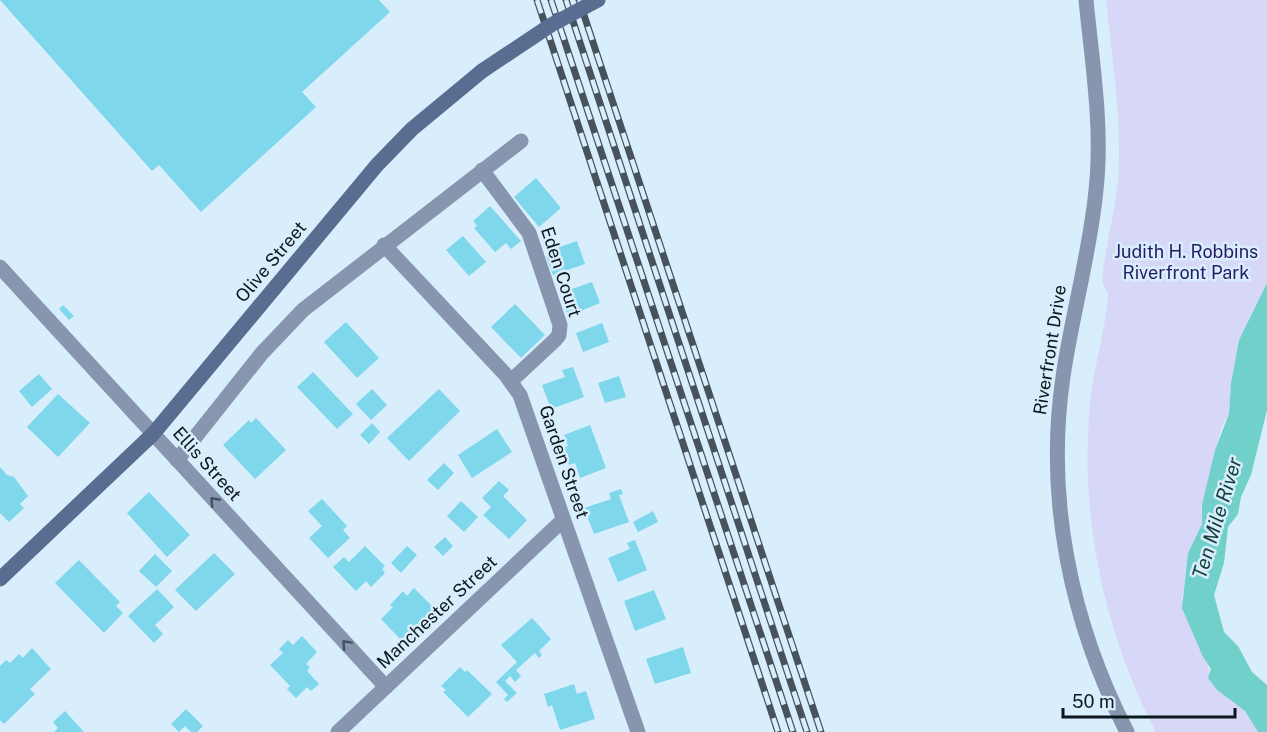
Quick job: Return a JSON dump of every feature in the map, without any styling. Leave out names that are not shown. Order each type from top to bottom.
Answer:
[{"type":"main road","name":"Olive Street","points":[[0,579],[153,434],[377,165],[412,129],[482,71],[551,25],[598,0]]},
{"type":"street","name":"Riverfront Drive","points":[[1086,0],[1097,116],[1098,172],[1091,226],[1062,380],[1058,421],[1058,482],[1065,550],[1079,613],[1098,668],[1127,732]]},
{"type":"street","points":[[177,460],[284,330],[318,298],[521,141]]},
{"type":"street","name":"Eden Court","points":[[482,171],[529,233],[560,324],[559,335],[555,340],[511,381]]},
{"type":"street","name":"Garden Street","points":[[384,245],[511,381],[520,395],[638,732]]},
{"type":"street","name":"Ellis Street","points":[[0,267],[386,687]]},
{"type":"street","name":"Manchester Street","points":[[338,732],[563,520]]},
{"type":"green space","name":"Judith H. Robbins Riverfront Park","points":[[1106,0],[1267,0],[1267,283],[1239,340],[1231,383],[1229,414],[1223,423],[1215,450],[1202,524],[1188,553],[1182,601],[1217,690],[1245,711],[1258,732],[1156,732],[1123,657],[1101,579],[1089,498],[1089,416],[1092,385],[1108,294],[1102,279],[1117,189],[1119,158],[1117,99]]},
{"type":"water","name":"Ten Mile River","points":[[1267,283],[1267,410],[1251,475],[1241,497],[1238,514],[1228,527],[1224,563],[1214,595],[1224,632],[1238,646],[1252,672],[1267,685],[1267,732],[1258,732],[1245,711],[1217,690],[1208,678],[1211,669],[1203,657],[1182,608],[1188,553],[1202,524],[1202,505],[1215,450],[1229,414],[1231,383],[1239,340]]},
{"type":"building","points":[[0,0],[379,0],[390,12],[302,92],[316,107],[201,212],[159,165],[152,171]]},
{"type":"building","points":[[536,178],[561,208],[539,227],[514,197]]},
{"type":"building","points":[[490,206],[521,241],[511,249],[506,243],[495,252],[474,228],[477,226],[473,221]]},
{"type":"building","points":[[463,236],[486,262],[469,276],[446,250]]},
{"type":"building","points":[[577,241],[585,264],[553,275],[546,256],[550,255],[548,251]]},
{"type":"building","points":[[592,282],[600,303],[568,316],[562,301],[566,300],[563,292]]},
{"type":"building","points":[[515,304],[545,335],[521,358],[491,327]]},
{"type":"building","points":[[63,305],[74,316],[69,320],[59,309]]},
{"type":"building","points":[[346,322],[379,358],[357,378],[324,342]]},
{"type":"building","points":[[602,323],[609,342],[583,352],[576,333]]},
{"type":"building","points":[[573,367],[584,397],[551,409],[542,385],[565,377],[562,370]]},
{"type":"building","points":[[313,372],[353,414],[337,429],[297,387]]},
{"type":"building","points":[[39,374],[52,389],[32,407],[19,391]]},
{"type":"building","points":[[619,376],[626,397],[605,403],[598,383]]},
{"type":"building","points":[[372,389],[387,405],[371,420],[356,404]]},
{"type":"building","points":[[439,389],[460,411],[409,461],[387,438]]},
{"type":"building","points":[[58,394],[90,423],[58,457],[27,427]]},
{"type":"building","points":[[256,418],[286,450],[255,479],[223,445],[249,420],[251,423]]},
{"type":"building","points":[[372,423],[380,432],[369,444],[360,435]]},
{"type":"building","points":[[590,425],[606,468],[580,478],[575,463],[569,465],[562,448],[568,446],[564,435]]},
{"type":"building","points":[[497,429],[512,452],[472,478],[458,455]]},
{"type":"building","points":[[444,463],[454,473],[438,490],[427,480]]},
{"type":"building","points":[[0,467],[7,475],[14,477],[28,496],[20,504],[24,508],[9,522],[0,513]]},
{"type":"building","points":[[499,481],[509,490],[503,496],[527,520],[509,539],[483,515],[491,507],[482,498]]},
{"type":"building","points":[[621,489],[623,494],[619,495],[629,522],[594,534],[584,508],[611,499],[609,493]]},
{"type":"building","points":[[149,492],[190,535],[167,557],[127,513]]},
{"type":"building","points":[[322,499],[347,526],[343,530],[350,538],[328,558],[309,538],[322,526],[308,511]]},
{"type":"building","points":[[461,501],[478,517],[464,532],[447,516]]},
{"type":"building","points":[[653,511],[658,522],[638,532],[633,522]]},
{"type":"building","points":[[445,537],[453,546],[443,556],[434,547]]},
{"type":"building","points":[[635,540],[647,570],[618,582],[608,558],[630,549],[627,543]]},
{"type":"building","points":[[365,546],[385,566],[382,569],[385,573],[371,587],[366,581],[356,591],[333,567],[344,557],[349,562]]},
{"type":"building","points":[[407,546],[417,555],[401,573],[391,563]]},
{"type":"building","points":[[214,553],[235,574],[196,611],[175,590]]},
{"type":"building","points":[[155,554],[172,571],[156,587],[139,571]]},
{"type":"building","points":[[79,560],[120,602],[116,606],[123,613],[104,633],[55,583]]},
{"type":"building","points":[[414,588],[435,609],[419,624],[423,628],[406,645],[381,619],[393,607],[390,605],[403,591],[407,596]]},
{"type":"building","points":[[157,589],[174,607],[155,625],[163,634],[154,643],[128,616]]},
{"type":"building","points":[[654,590],[666,619],[635,631],[624,601]]},
{"type":"building","points":[[532,618],[551,639],[539,651],[542,655],[539,658],[535,653],[516,670],[521,676],[515,682],[510,676],[505,681],[517,693],[507,702],[504,699],[508,695],[496,682],[517,662],[501,645]]},
{"type":"building","points":[[302,636],[317,652],[306,664],[310,667],[307,671],[319,684],[311,691],[307,687],[296,698],[287,689],[290,686],[270,665],[283,653],[279,649],[288,640],[293,645]]},
{"type":"building","points":[[683,647],[691,673],[655,684],[646,659]]},
{"type":"building","points":[[32,648],[51,669],[30,689],[35,694],[4,724],[0,720],[0,666],[6,660],[10,663],[19,654],[23,658]]},
{"type":"building","points":[[460,667],[465,672],[467,670],[492,694],[468,717],[443,692],[446,690],[441,686]]},
{"type":"building","points":[[574,684],[577,694],[586,691],[595,719],[560,730],[552,705],[548,707],[544,694]]},
{"type":"building","points":[[186,709],[203,726],[197,732],[191,732],[185,726],[179,732],[171,724]]},
{"type":"building","points":[[65,711],[84,732],[54,732],[58,728],[53,722]]},
{"type":"railway","points":[[537,0],[778,732]]},
{"type":"railway","points":[[551,0],[793,732]]},
{"type":"railway","points":[[566,0],[807,732]]},
{"type":"railway","points":[[579,0],[821,732]]}]
